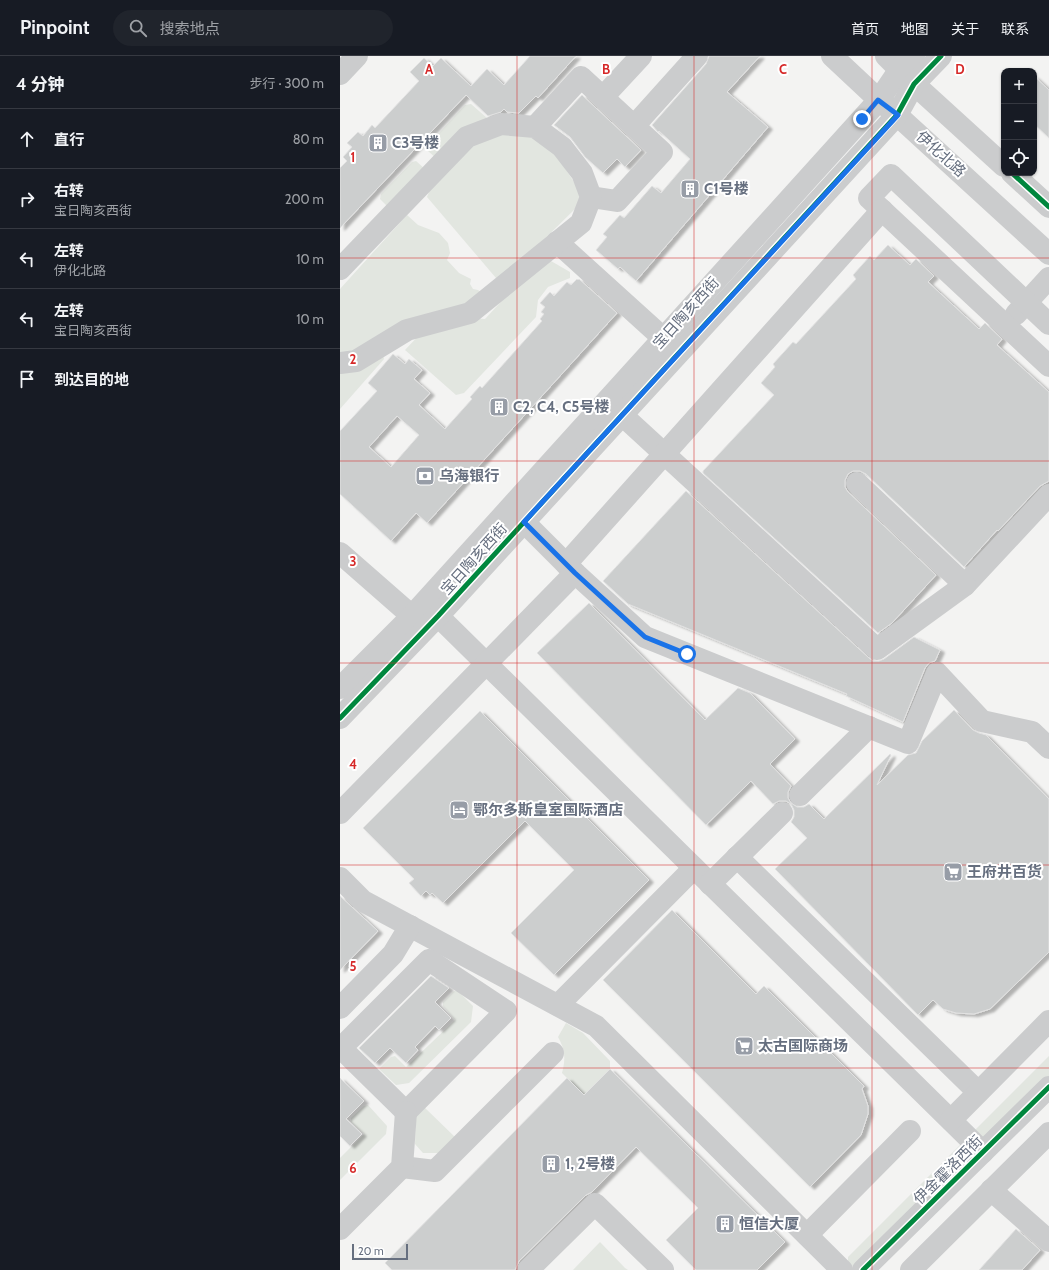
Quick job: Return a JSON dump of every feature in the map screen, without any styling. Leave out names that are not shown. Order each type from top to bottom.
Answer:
[{"type":"street","points":[[340,74],[357,56]]},
{"type":"street","points":[[603,97],[641,56]]},
{"type":"street","points":[[634,126],[696,56]]},
{"type":"street","name":"伊化北路","points":[[832,56],[878,100],[898,115],[1049,254]]},
{"type":"street","name":"宝日陶亥西街","points":[[340,688],[412,616],[878,100],[904,66],[941,56]]},
{"type":"street","points":[[904,66],[1001,163]]},
{"type":"street","name":"宝日陶亥西街","points":[[340,718],[438,616],[898,115],[904,66]]},
{"type":"street","points":[[535,127],[581,77],[662,152],[617,201],[591,197]]},
{"type":"street","points":[[340,269],[467,137],[501,124],[535,127],[562,146],[582,173],[591,197],[581,223],[470,313],[407,330],[356,361],[340,363]]},
{"type":"street","points":[[1049,324],[1026,304],[891,175],[869,198],[1049,366]]},
{"type":"street","points":[[1015,176],[1049,207]]},
{"type":"street","points":[[340,813],[487,664],[570,568],[665,453],[882,210]]},
{"type":"street","points":[[557,242],[663,338]]},
{"type":"street","points":[[1006,326],[1049,278]]},
{"type":"street","points":[[622,415],[878,650],[965,585],[1049,495]]},
{"type":"street","points":[[857,483],[965,585]]},
{"type":"street","points":[[524,522],[570,568],[645,637],[908,743],[937,673],[982,721],[1032,732],[1049,748]]},
{"type":"street","points":[[340,553],[412,616]]},
{"type":"street","points":[[438,616],[983,1152]]},
{"type":"street","points":[[800,795],[869,727]]},
{"type":"street","points":[[710,884],[782,813]]},
{"type":"street","points":[[737,857],[978,1092]]},
{"type":"street","points":[[558,1005],[694,868]]},
{"type":"street","points":[[340,878],[363,900],[596,1026],[842,1270]]},
{"type":"street","points":[[340,1008],[394,954],[410,926]]},
{"type":"street","points":[[340,1229],[402,1167],[406,1112],[506,1011],[429,960],[341,1049],[406,1112]]},
{"type":"street","points":[[951,1120],[1049,1021]]},
{"type":"street","points":[[402,1167],[435,1171],[553,1054]]},
{"type":"street","name":"伊金霍洛西街","points":[[863,1270],[1049,1087]]},
{"type":"street","points":[[807,1235],[910,1131]]},
{"type":"street","points":[[910,1270],[1049,1133]]},
{"type":"street","points":[[991,1190],[1049,1241]]},
{"type":"street","points":[[528,1270],[594,1204],[663,1270]]},
{"type":"shaded area","points":[[471,104],[487,118],[436,158],[428,151],[428,145],[465,105]]},
{"type":"shaded area","points":[[511,131],[549,143],[581,193],[578,206],[503,280],[496,278],[427,197],[433,182],[468,142]]},
{"type":"shaded area","points":[[416,161],[426,170],[389,208],[380,199],[381,194],[412,162]]},
{"type":"shaded area","points":[[407,215],[418,225],[439,233],[448,243],[450,253],[447,260],[459,273],[471,279],[470,284],[473,289],[482,293],[472,305],[340,356],[340,289]]},
{"type":"shaded area","points":[[551,261],[570,272],[570,278],[548,287],[538,300],[536,317],[464,393],[456,395],[405,350],[422,332],[469,318],[485,319],[535,265]]},
{"type":"shaded area","points":[[383,355],[384,359],[340,409],[340,371]]},
{"type":"shaded area","points":[[454,991],[458,991],[473,1006],[471,1022],[409,1083],[396,1085],[379,1069],[391,1057],[395,1056],[406,1067],[455,1020],[443,1006],[443,1002]]},
{"type":"shaded area","points":[[566,1023],[583,1033],[610,1061],[610,1069],[584,1095],[562,1073],[564,1054],[558,1037]]},
{"type":"shaded area","points":[[1049,1056],[1049,1079],[986,1143],[974,1131]]},
{"type":"shaded area","points":[[368,1105],[387,1126],[386,1134],[340,1180],[340,1158],[364,1134],[351,1122],[351,1118],[364,1106]]},
{"type":"shaded area","points":[[423,1106],[458,1140],[445,1153],[423,1153],[415,1144],[416,1113]]},
{"type":"shaded area","points":[[964,1141],[973,1155],[853,1267],[848,1262],[848,1257]]},
{"type":"shaded area","points":[[600,1242],[625,1268],[628,1270],[573,1270]]},
{"type":"building","name":"C3号楼","points":[[530,56],[576,56],[538,98],[536,96],[519,113],[507,112],[504,109],[501,112],[488,116],[466,95],[340,228],[340,168],[347,161],[343,157],[352,147],[347,143],[358,132],[363,136],[372,125],[375,128],[419,81],[410,72],[424,58],[433,66],[441,58],[471,86],[487,69],[504,85]]},
{"type":"building","name":"C1号楼","points":[[709,56],[760,56],[727,92],[768,127],[636,281],[620,267],[618,269],[596,250],[607,237],[603,234],[620,215],[624,218],[652,186],[661,193],[690,159],[659,131],[658,132],[652,125],[706,64]]},
{"type":"building","points":[[1037,79],[1049,90],[1049,138],[1037,127]]},
{"type":"building","points":[[582,95],[641,150],[625,167],[617,159],[603,173],[585,157],[570,137],[554,125]]},
{"type":"building","points":[[888,245],[910,265],[916,259],[934,276],[928,282],[979,329],[985,323],[1002,339],[997,345],[1049,392],[1049,481],[1040,486],[998,531],[997,530],[964,567],[866,474],[860,471],[853,471],[848,474],[845,480],[845,487],[848,492],[936,575],[892,623],[878,633],[703,473],[703,471],[774,395],[761,383],[775,367],[773,364],[793,342],[796,344],[856,279],[853,275],[870,256],[874,260]]},
{"type":"building","name":"C2, C4, C5号楼","points":[[579,279],[617,313],[427,523],[416,513],[391,541],[340,494],[340,431],[377,391],[368,383],[393,354],[405,364],[409,359],[422,370],[414,379],[430,393],[419,405],[445,429],[472,399],[470,397],[480,386],[482,388],[542,321],[540,319],[544,314],[541,312],[545,307],[540,303],[550,292],[554,296],[567,282],[571,285]],"holes":[[[397,416],[419,435],[391,467],[369,447]]]},
{"type":"building","points":[[686,491],[873,661],[884,659],[914,637],[940,650],[935,661],[929,663],[925,668],[903,722],[846,696],[847,694],[628,604],[603,581]]},
{"type":"building","points":[[589,603],[705,720],[738,688],[750,693],[795,739],[770,764],[791,786],[788,792],[788,798],[791,803],[797,807],[804,807],[809,804],[824,819],[890,754],[891,755],[877,785],[908,755],[916,753],[922,741],[954,710],[973,730],[986,735],[1049,799],[1049,952],[990,1009],[974,1014],[956,1013],[943,1009],[933,1000],[918,1015],[775,869],[807,838],[791,822],[794,817],[794,810],[791,804],[786,801],[779,801],[773,804],[751,781],[706,825],[537,653]]},
{"type":"building","points":[[480,711],[649,880],[554,975],[511,933],[574,870],[525,821],[443,903],[432,893],[430,895],[426,891],[421,896],[409,883],[414,879],[363,828]]},
{"type":"building","points":[[340,896],[378,931],[340,970]]},
{"type":"building","points":[[672,910],[756,994],[764,986],[864,1086],[862,1089],[868,1106],[868,1114],[861,1135],[810,1187],[603,980]]},
{"type":"building","points":[[431,976],[449,988],[435,1002],[451,1018],[439,1030],[435,1026],[415,1047],[418,1050],[406,1063],[390,1048],[375,1063],[359,1048]]},
{"type":"building","name":"1, 2号楼","points":[[610,1069],[785,1242],[757,1270],[696,1270],[666,1240],[698,1208],[636,1147],[592,1192],[586,1195],[519,1261],[515,1270],[392,1270],[385,1263],[567,1078],[584,1095]]},
{"type":"building","points":[[340,1078],[364,1101],[346,1119],[362,1134],[350,1146],[340,1136]]},
{"type":"building","points":[[1016,1229],[1040,1250],[1022,1270],[979,1270]]},
{"type":"cycle path","points":[[340,718],[438,616],[897,115],[914,84],[941,56]]},
{"type":"cycle path","points":[[1015,176],[1049,207]]},
{"type":"cycle path","points":[[863,1270],[1049,1087]]},
{"type":"place","name":"C3号楼","points":[[378,143]]},
{"type":"place","name":"C1号楼","points":[[690,189]]},
{"type":"place","name":"C2, C4, C5号楼","points":[[499,407]]},
{"type":"place","name":"乌海银行","points":[[425,476]]},
{"type":"place","name":"鄂尔多斯皇室国际酒店","points":[[459,810]]},
{"type":"place","name":"王府井百货","points":[[953,872]]},
{"type":"place","name":"太古国际商场","points":[[744,1046]]},
{"type":"place","name":"1, 2号楼","points":[[551,1164]]},
{"type":"place","name":"恒信大厦","points":[[725,1224]]},
{"type":"route","points":[[687,654],[645,637],[575,573],[524,522],[898,115],[878,100],[862,119]]}]
